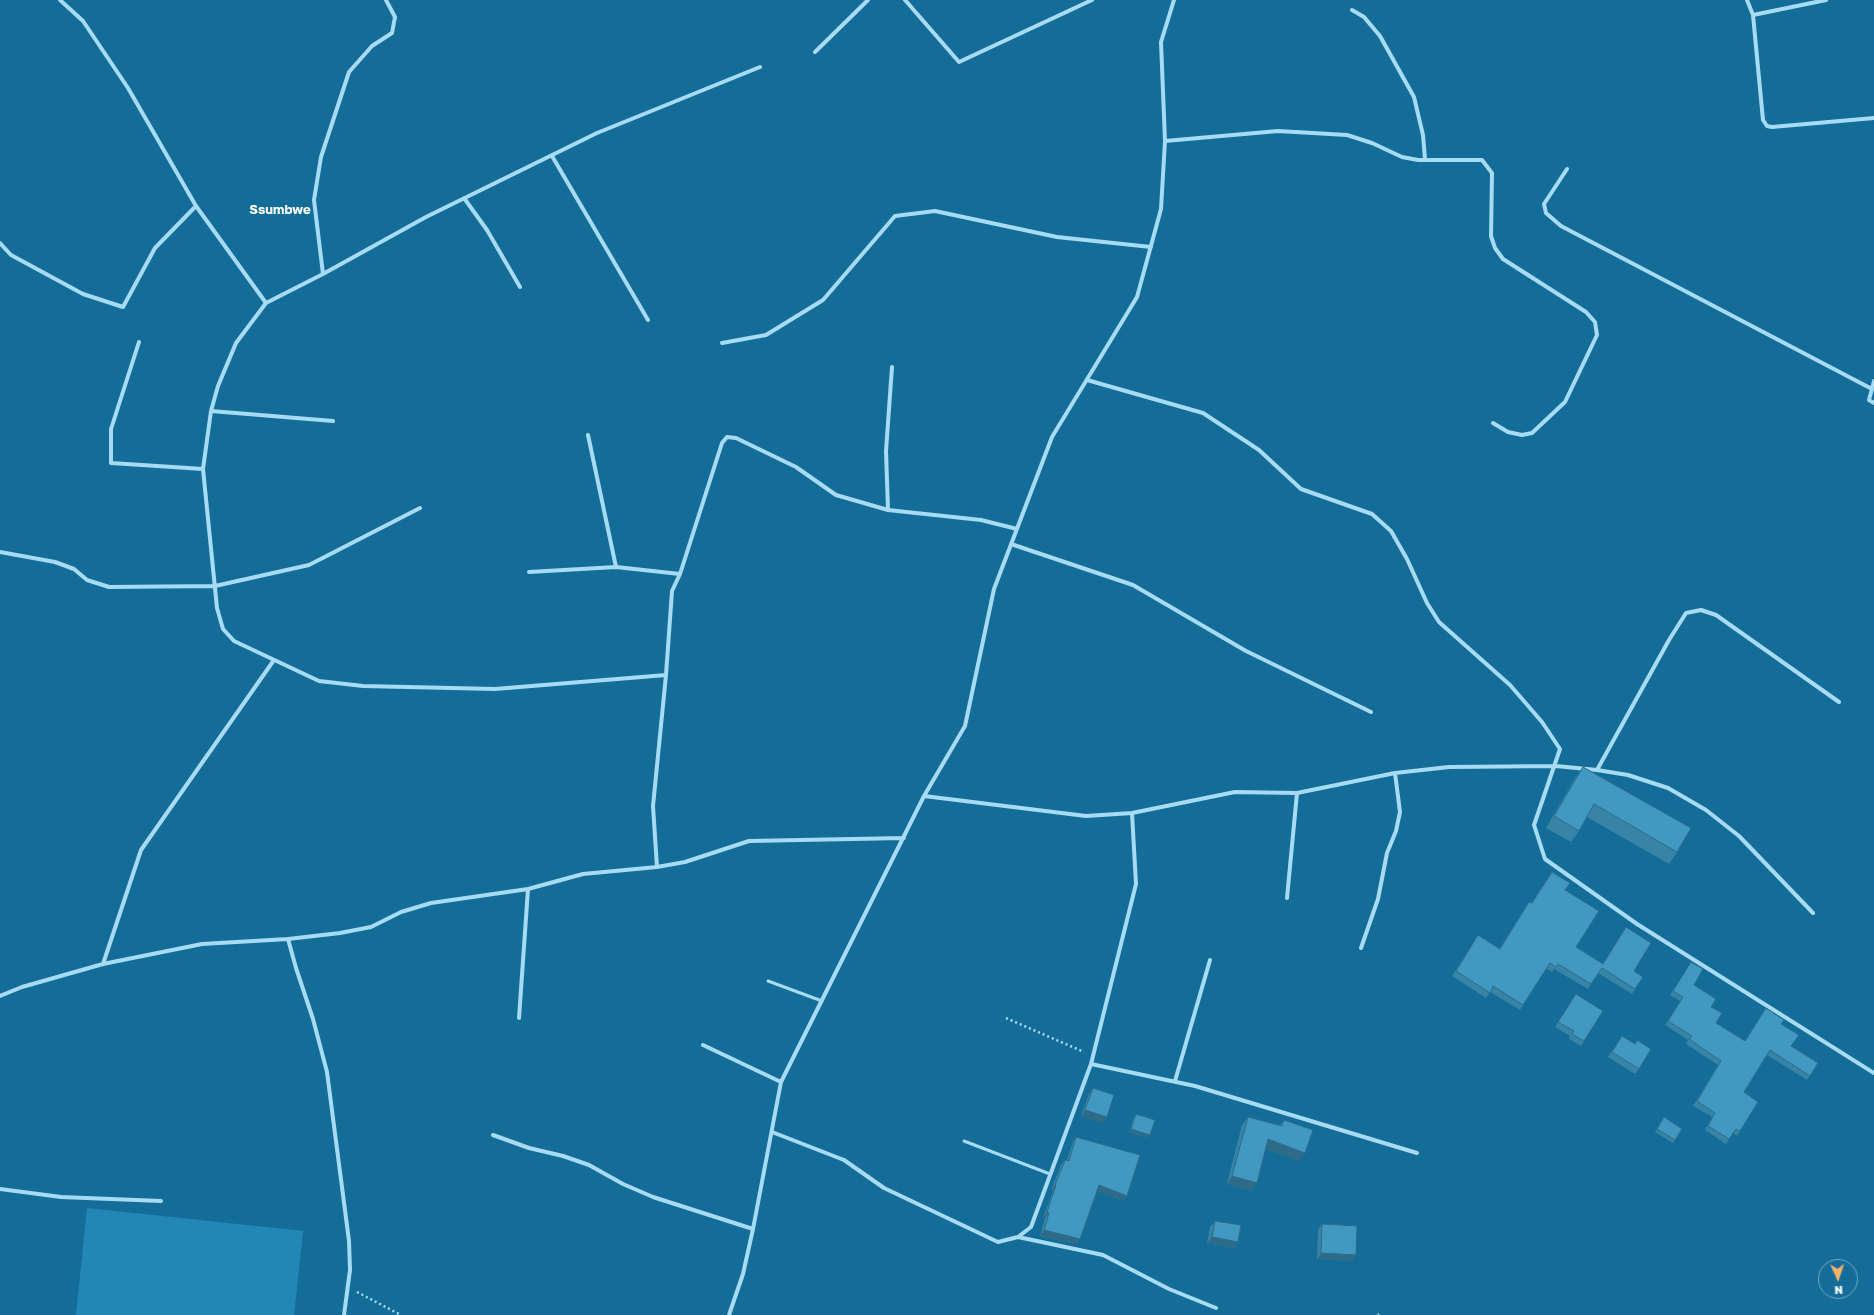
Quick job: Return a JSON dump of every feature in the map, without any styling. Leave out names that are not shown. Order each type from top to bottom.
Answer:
[{"type":"street","points":[[60,0],[83,20],[128,88],[196,206],[266,303]]},
{"type":"street","points":[[323,274],[314,200],[321,157],[349,72],[372,46],[392,33],[395,17],[386,0]]},
{"type":"street","points":[[815,52],[868,0]]},
{"type":"street","points":[[905,0],[959,62],[1092,0]]},
{"type":"street","points":[[729,1315],[743,1274],[754,1229],[781,1082],[924,796],[965,726],[994,589],[1052,437],[1137,297],[1161,209],[1165,140],[1161,42],[1174,0]]},
{"type":"street","points":[[1746,0],[1753,16],[1764,120],[1767,126],[1772,127],[1874,118]]},
{"type":"street","points":[[1753,16],[1826,0]]},
{"type":"street","points":[[1352,10],[1364,17],[1380,36],[1414,97],[1423,135],[1425,159]]},
{"type":"street","points":[[666,675],[495,689],[363,686],[319,681],[234,642],[223,629],[217,608],[203,469],[211,411],[218,386],[236,344],[266,303],[323,274],[426,217],[597,133],[760,67]]},
{"type":"street","points":[[1165,140],[1278,131],[1347,135],[1372,143],[1402,157],[1482,160],[1492,173],[1491,236],[1495,248],[1503,259],[1586,312],[1595,322],[1597,335],[1565,402],[1532,433],[1522,435],[1508,432],[1493,423]]},
{"type":"street","points":[[552,156],[648,320]]},
{"type":"street","points":[[1567,168],[1544,204],[1546,213],[1561,226],[1872,389]]},
{"type":"street","points":[[464,198],[488,230],[520,287]]},
{"type":"street","points":[[0,244],[11,255],[83,294],[123,307],[155,248],[196,206]]},
{"type":"street","points":[[722,343],[766,336],[823,300],[895,216],[935,211],[1057,237],[1151,247]]},
{"type":"street","points":[[139,342],[111,429],[112,463],[203,469]]},
{"type":"street","points":[[888,510],[886,451],[892,367]]},
{"type":"street","points":[[1086,380],[1202,413],[1259,450],[1301,489],[1372,514],[1391,531],[1407,559],[1427,604],[1439,622],[1510,685],[1542,722],[1560,749],[1556,766],[1534,825],[1545,859],[1638,924],[1874,1074]]},
{"type":"street","points":[[1874,381],[1869,400],[1874,403]]},
{"type":"street","points":[[211,411],[333,421]]},
{"type":"street","points":[[588,435],[616,567]]},
{"type":"street","points":[[657,867],[653,806],[666,675],[672,591],[680,574],[722,443],[726,437],[736,438],[796,467],[836,495],[888,510],[980,520],[1017,529]]},
{"type":"street","points":[[0,552],[55,562],[74,569],[87,580],[109,587],[215,586],[309,565],[420,508]]},
{"type":"street","points":[[1011,544],[1133,586],[1246,651],[1370,712]]},
{"type":"street","points":[[529,572],[616,567],[680,574]]},
{"type":"street","points":[[1597,770],[1669,640],[1686,613],[1701,610],[1716,615],[1840,702]]},
{"type":"street","points":[[103,964],[141,850],[274,660]]},
{"type":"street","points":[[924,796],[1086,816],[1132,813],[1235,792],[1297,793],[1394,773],[1449,767],[1556,766],[1597,770],[1628,775],[1668,788],[1706,810],[1739,836],[1813,913]]},
{"type":"street","points":[[1361,948],[1378,899],[1387,853],[1396,831],[1400,812],[1394,773]]},
{"type":"street","points":[[1286,898],[1297,793]]},
{"type":"street","points":[[772,1132],[844,1160],[884,1188],[998,1242],[1018,1237],[1031,1227],[1091,1064],[1136,884],[1132,813]]},
{"type":"street","points":[[0,996],[22,987],[103,964],[202,944],[288,939],[340,933],[371,927],[401,912],[430,903],[528,889],[583,874],[657,867],[685,862],[749,841],[904,838]]},
{"type":"street","points":[[519,1018],[528,889]]},
{"type":"street","points":[[288,939],[296,968],[314,1019],[327,1072],[350,1241],[350,1270],[344,1315]]},
{"type":"street","points":[[1175,1081],[1210,960]]},
{"type":"street","points":[[703,1045],[781,1082]]},
{"type":"street","points":[[1091,1064],[1195,1086],[1416,1153]]},
{"type":"street","points":[[493,1135],[529,1148],[563,1156],[589,1166],[623,1184],[653,1197],[754,1229]]},
{"type":"street","points":[[0,1189],[61,1197],[162,1202]]},
{"type":"street","points":[[1018,1237],[1103,1255],[1169,1289],[1216,1308]]},
{"type":"lane","points":[[768,981],[822,1001]]},
{"type":"lane","points":[[964,1141],[1050,1174]]},
{"type":"path","points":[[1006,1018],[1093,1056]]},
{"type":"path","points":[[348,1287],[401,1315]]},
{"type":"shaded area","points":[[87,1208],[303,1231],[294,1315],[76,1315]]},
{"type":"building","points":[[1583,767],[1691,828],[1677,852],[1594,804],[1579,831],[1554,816]]},
{"type":"building","points":[[1552,872],[1570,883],[1565,890],[1599,911],[1576,947],[1603,964],[1626,927],[1651,943],[1634,971],[1643,977],[1635,989],[1602,968],[1591,984],[1558,964],[1556,967],[1550,963],[1523,1005],[1493,986],[1490,993],[1456,971],[1478,935],[1500,949],[1529,902],[1532,903]]},
{"type":"building","points":[[1691,962],[1703,969],[1694,985],[1716,999],[1711,1007],[1722,1013],[1716,1023],[1745,1041],[1766,1008],[1784,1020],[1781,1024],[1799,1035],[1791,1046],[1818,1063],[1810,1076],[1770,1050],[1744,1092],[1758,1102],[1740,1131],[1736,1129],[1729,1139],[1708,1126],[1715,1113],[1697,1101],[1721,1061],[1689,1039],[1692,1036],[1668,1021],[1683,997],[1673,991]]},
{"type":"building","points":[[1576,994],[1603,1011],[1584,1041],[1572,1034],[1574,1031],[1558,1022]]},
{"type":"building","points":[[1622,1036],[1635,1044],[1637,1040],[1651,1049],[1639,1069],[1612,1052]]},
{"type":"building","points":[[1093,1088],[1114,1095],[1107,1117],[1085,1110]]},
{"type":"building","points":[[1136,1114],[1155,1120],[1150,1135],[1131,1129]]},
{"type":"building","points":[[1248,1117],[1282,1126],[1284,1120],[1313,1130],[1305,1153],[1268,1139],[1257,1183],[1232,1176]]},
{"type":"building","points":[[1664,1117],[1682,1129],[1675,1140],[1657,1129]]},
{"type":"building","points":[[1076,1137],[1140,1155],[1127,1196],[1099,1185],[1080,1239],[1044,1230],[1049,1213],[1047,1212],[1055,1185],[1065,1160],[1069,1161]]},
{"type":"building","points":[[1215,1221],[1241,1225],[1238,1242],[1212,1237]]},
{"type":"building","points":[[1322,1224],[1357,1226],[1356,1255],[1321,1253]]},
{"type":"district","name":"Ssumbwe","points":[[280,210]]}]
